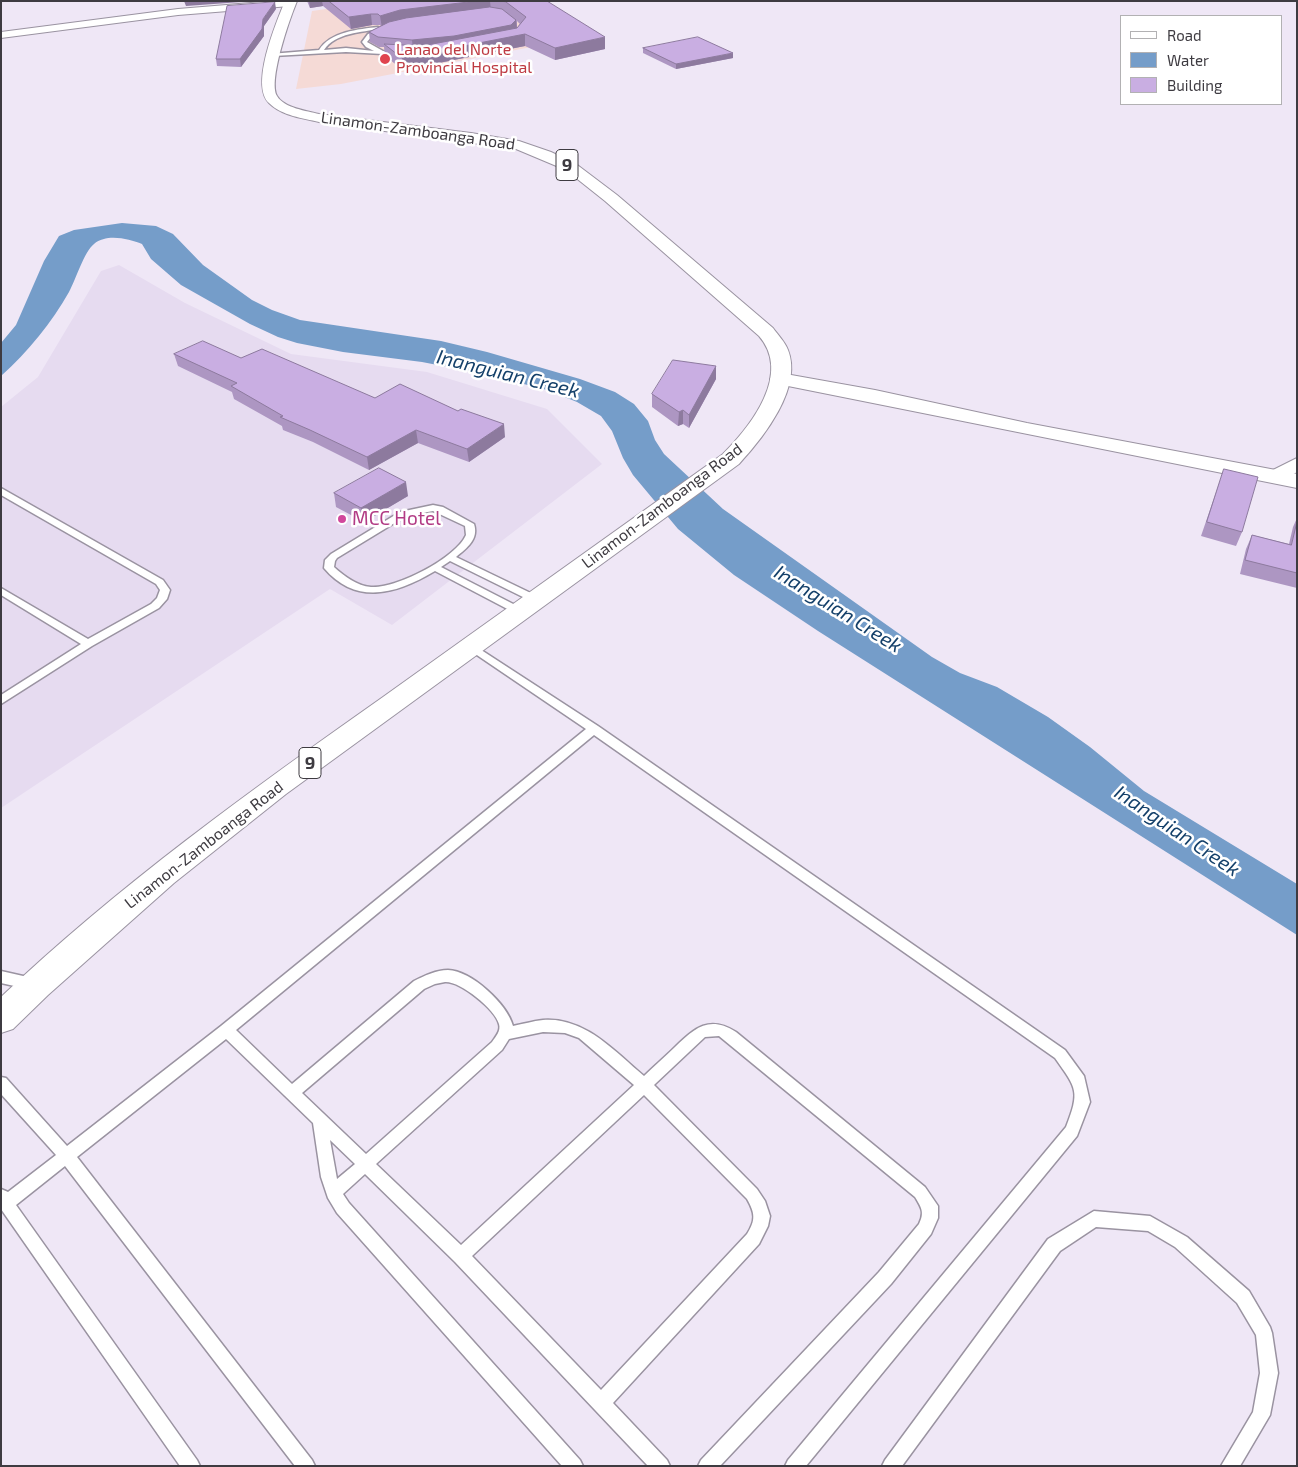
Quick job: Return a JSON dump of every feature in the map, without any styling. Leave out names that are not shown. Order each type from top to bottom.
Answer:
[{"type":"main road","name":"Linamon-Zamboanga Road","points":[[1,1020],[36,985],[163,875],[268,793],[731,459],[762,424],[780,379],[782,365],[780,354],[776,343],[766,332],[611,198],[571,168],[546,154],[519,145],[471,137],[342,121],[298,112],[279,104],[270,96],[268,88],[273,54],[291,2]]},
{"type":"main road","points":[[780,379],[875,396],[1027,429],[1297,481]]},
{"type":"street","points":[[1,35],[178,12],[291,2]]},
{"type":"street","points":[[1276,476],[1297,464]]},
{"type":"lane","points":[[321,51],[322,47],[331,40],[358,31],[389,28],[370,35],[364,42],[381,52]]},
{"type":"lane","points":[[273,54],[321,51],[381,52],[408,55]]},
{"type":"lane","points":[[1,491],[160,582],[165,590],[162,599],[155,606],[88,644],[1,700]]},
{"type":"lane","points":[[420,509],[440,509],[469,524],[472,531],[470,539],[449,557],[407,582],[392,588],[375,590],[363,589],[329,568],[330,560],[334,556],[403,514],[420,509]]},
{"type":"lane","points":[[449,557],[527,605]]},
{"type":"lane","points":[[434,567],[527,605]]},
{"type":"lane","points":[[1,591],[88,644]]},
{"type":"lane","points":[[472,647],[594,729],[1060,1054],[1079,1081],[1082,1102],[1072,1130],[794,1466]]},
{"type":"lane","points":[[191,1466],[4,1199],[66,1155],[226,1030],[594,729]]},
{"type":"lane","points":[[291,1093],[419,985],[432,978],[450,976],[465,981],[500,1011],[506,1024],[506,1034],[497,1046],[333,1193]]},
{"type":"lane","points":[[1,977],[36,985]]},
{"type":"lane","points":[[506,1034],[543,1026],[565,1028],[584,1034],[644,1085],[752,1194],[762,1208],[762,1225],[753,1239],[601,1403]]},
{"type":"lane","points":[[461,1256],[700,1032],[713,1028],[722,1030],[920,1192],[930,1206],[930,1218],[925,1229],[885,1278],[707,1466]]},
{"type":"lane","points":[[226,1030],[461,1256],[661,1466]]},
{"type":"lane","points":[[1,1083],[66,1155],[306,1466]]},
{"type":"lane","points":[[320,1120],[327,1176],[333,1193],[343,1208],[574,1466]]},
{"type":"lane","points":[[891,1466],[1054,1245],[1094,1219],[1150,1224],[1182,1242],[1243,1297],[1264,1334],[1269,1373],[1261,1415],[1230,1466]]},
{"type":"shaded area","name":"Lanao del Norte Provincial Hospital","points":[[383,1],[540,1],[593,35],[341,84],[296,89],[312,11]]},
{"type":"shaded area","points":[[119,265],[185,303],[291,354],[427,372],[547,409],[602,464],[392,625],[330,589],[1,808],[1,407],[38,377],[101,271]]},
{"type":"water","name":"Inanguian Creek","points":[[122,223],[156,226],[173,234],[203,265],[252,300],[272,310],[300,320],[441,341],[487,352],[580,379],[615,392],[634,404],[648,421],[655,440],[664,454],[723,509],[932,657],[960,673],[997,687],[1048,717],[1090,747],[1144,791],[1297,884],[1297,935],[818,631],[734,575],[678,529],[633,475],[623,458],[612,431],[601,416],[577,402],[547,390],[489,375],[422,362],[343,352],[297,343],[278,337],[250,324],[181,285],[151,259],[142,244],[118,238],[99,241],[90,248],[69,292],[55,314],[30,347],[1,376],[1,343],[16,325],[44,261],[59,236],[74,230]]},
{"type":"building","points":[[329,1],[477,1],[400,10],[380,16],[378,14],[371,14],[349,17]]},
{"type":"building","points":[[500,1],[547,1],[605,37],[555,48],[525,34],[402,58],[384,44],[422,46],[517,28],[526,17],[506,2]]},
{"type":"building","points":[[275,2],[263,19],[262,29],[240,59],[216,59],[227,6]]},
{"type":"building","points":[[490,7],[502,9],[516,20],[511,25],[454,36],[412,40],[378,37],[369,32],[389,22],[406,18]]},
{"type":"building","points":[[698,37],[733,53],[676,64],[643,48]]},
{"type":"building","points":[[203,341],[241,358],[262,349],[375,398],[400,384],[458,411],[461,409],[504,424],[467,449],[416,430],[367,457],[280,417],[283,416],[231,386],[237,383],[174,354]]},
{"type":"building","points":[[673,360],[716,366],[689,415],[683,410],[679,412],[652,394]]},
{"type":"building","points":[[379,468],[406,482],[361,508],[334,493]]},
{"type":"building","points":[[1224,469],[1258,477],[1242,532],[1207,522]]},
{"type":"building","points":[[1297,522],[1297,573],[1245,560],[1252,535],[1291,545]]},
{"type":"place","name":"Lanao del Norte Provincial Hospital","points":[[385,59]]},
{"type":"place","name":"MCC Hotel","points":[[342,519]]}]
